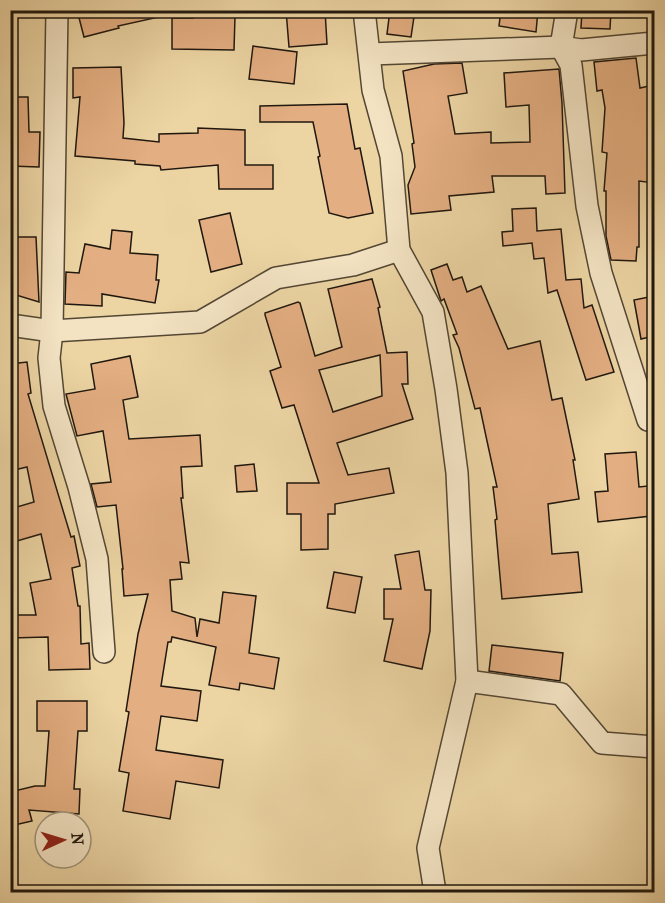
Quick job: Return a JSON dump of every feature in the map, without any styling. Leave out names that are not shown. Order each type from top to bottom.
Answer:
[{"type":"street","points":[[57,10],[52,331],[49,358],[54,406],[80,487],[97,558],[104,652]]},
{"type":"street","points":[[364,10],[373,90],[392,156],[399,250],[433,312],[458,473],[467,681],[428,848],[435,892]]},
{"type":"street","points":[[567,10],[561,47],[571,65],[587,206],[601,273],[648,420]]},
{"type":"street","points":[[370,54],[561,47],[581,50],[654,43]]},
{"type":"street","points":[[10,325],[52,331],[200,322],[276,278],[353,265],[399,250]]},
{"type":"street","points":[[467,681],[561,694],[602,743],[654,747]]},
{"type":"building","points":[[77,10],[158,10],[159,17],[118,26],[119,28],[84,37]]},
{"type":"building","points":[[286,10],[325,10],[327,44],[289,47]]},
{"type":"building","points":[[390,10],[415,10],[411,37],[387,34]]},
{"type":"building","points":[[501,10],[538,10],[536,32],[499,26]]},
{"type":"building","points":[[582,10],[611,10],[610,29],[581,28]]},
{"type":"building","points":[[193,16],[235,16],[234,50],[172,49],[172,18],[193,18]]},
{"type":"building","points":[[253,46],[297,52],[294,84],[249,79]]},
{"type":"building","points":[[636,58],[640,88],[649,86],[650,92],[654,92],[654,183],[639,181],[639,247],[637,247],[636,261],[611,260],[606,236],[606,191],[604,191],[607,153],[602,152],[605,108],[602,90],[597,91],[594,62]]},
{"type":"building","points":[[462,63],[467,93],[448,96],[455,134],[491,132],[491,143],[530,142],[529,105],[506,107],[504,73],[559,69],[565,193],[546,194],[545,176],[492,176],[494,192],[449,196],[451,210],[411,214],[408,185],[415,167],[412,144],[414,143],[403,71],[434,64]]},
{"type":"building","points":[[121,67],[123,138],[159,142],[159,134],[198,133],[198,128],[245,130],[245,165],[273,165],[273,189],[219,189],[218,165],[161,170],[160,166],[135,164],[135,161],[75,156],[80,97],[73,98],[73,68]]},
{"type":"building","points":[[10,97],[28,97],[29,132],[40,132],[39,167],[10,166]]},
{"type":"building","points":[[347,104],[355,149],[360,148],[373,213],[348,218],[329,213],[313,122],[260,122],[260,106]]},
{"type":"building","points":[[536,208],[537,231],[561,229],[566,280],[581,279],[584,308],[592,305],[614,372],[586,380],[557,290],[548,293],[544,258],[534,259],[532,243],[503,246],[502,232],[513,231],[512,209]]},
{"type":"building","points":[[230,213],[242,264],[211,272],[199,220]]},
{"type":"building","points":[[112,230],[132,232],[130,253],[158,255],[156,280],[159,280],[155,303],[102,294],[102,306],[65,304],[66,272],[79,273],[85,244],[110,249]]},
{"type":"building","points":[[14,237],[36,237],[39,302],[16,295]]},
{"type":"building","points":[[447,264],[453,280],[462,277],[467,292],[481,286],[508,349],[540,341],[552,400],[562,398],[575,460],[573,460],[579,499],[548,504],[552,554],[578,552],[582,592],[502,599],[493,487],[497,487],[480,408],[475,409],[459,348],[453,335],[457,334],[444,299],[441,301],[431,270]]},
{"type":"building","points":[[372,279],[380,307],[378,308],[387,353],[407,352],[408,384],[402,384],[413,419],[337,443],[348,475],[389,468],[394,493],[335,504],[335,514],[328,514],[328,549],[301,550],[301,514],[287,514],[287,483],[319,483],[294,405],[282,408],[270,371],[281,367],[265,313],[298,302],[315,356],[342,347],[328,289]],"holes":[[[380,355],[382,396],[333,412],[319,370]]]},
{"type":"building","points":[[654,296],[654,336],[641,339],[634,300]]},
{"type":"building","points":[[130,356],[138,397],[123,400],[129,439],[200,435],[202,466],[181,467],[183,498],[181,498],[189,563],[180,562],[182,579],[170,580],[172,611],[195,618],[197,637],[200,619],[219,623],[223,592],[256,596],[249,653],[279,658],[274,689],[240,683],[239,690],[209,685],[216,647],[172,637],[171,642],[168,642],[161,686],[201,691],[197,721],[161,716],[156,750],[223,760],[219,788],[176,781],[170,819],[123,811],[129,773],[119,771],[129,712],[126,711],[138,634],[148,594],[124,596],[116,505],[97,507],[91,484],[111,482],[103,431],[77,436],[66,394],[95,389],[91,364]]},
{"type":"building","points":[[27,362],[31,393],[28,394],[71,537],[74,536],[80,566],[72,568],[78,606],[80,606],[81,644],[89,643],[90,669],[49,670],[48,637],[10,638],[10,615],[36,615],[30,583],[51,579],[41,534],[10,543],[10,509],[34,502],[27,467],[10,471],[10,364]]},
{"type":"building","points":[[636,452],[639,487],[648,486],[651,516],[598,522],[595,492],[608,491],[605,454]]},
{"type":"building","points":[[254,464],[257,491],[237,492],[235,466]]},
{"type":"building","points":[[419,551],[425,590],[431,590],[430,631],[422,669],[384,661],[393,619],[384,619],[384,589],[401,589],[395,555]]},
{"type":"building","points":[[334,572],[362,577],[355,613],[327,608]]},
{"type":"building","points":[[492,645],[563,653],[560,681],[489,671]]},
{"type":"building","points":[[37,701],[87,701],[87,731],[78,731],[74,789],[80,789],[79,810],[29,810],[32,821],[10,826],[10,792],[45,786],[49,731],[37,731]]}]
